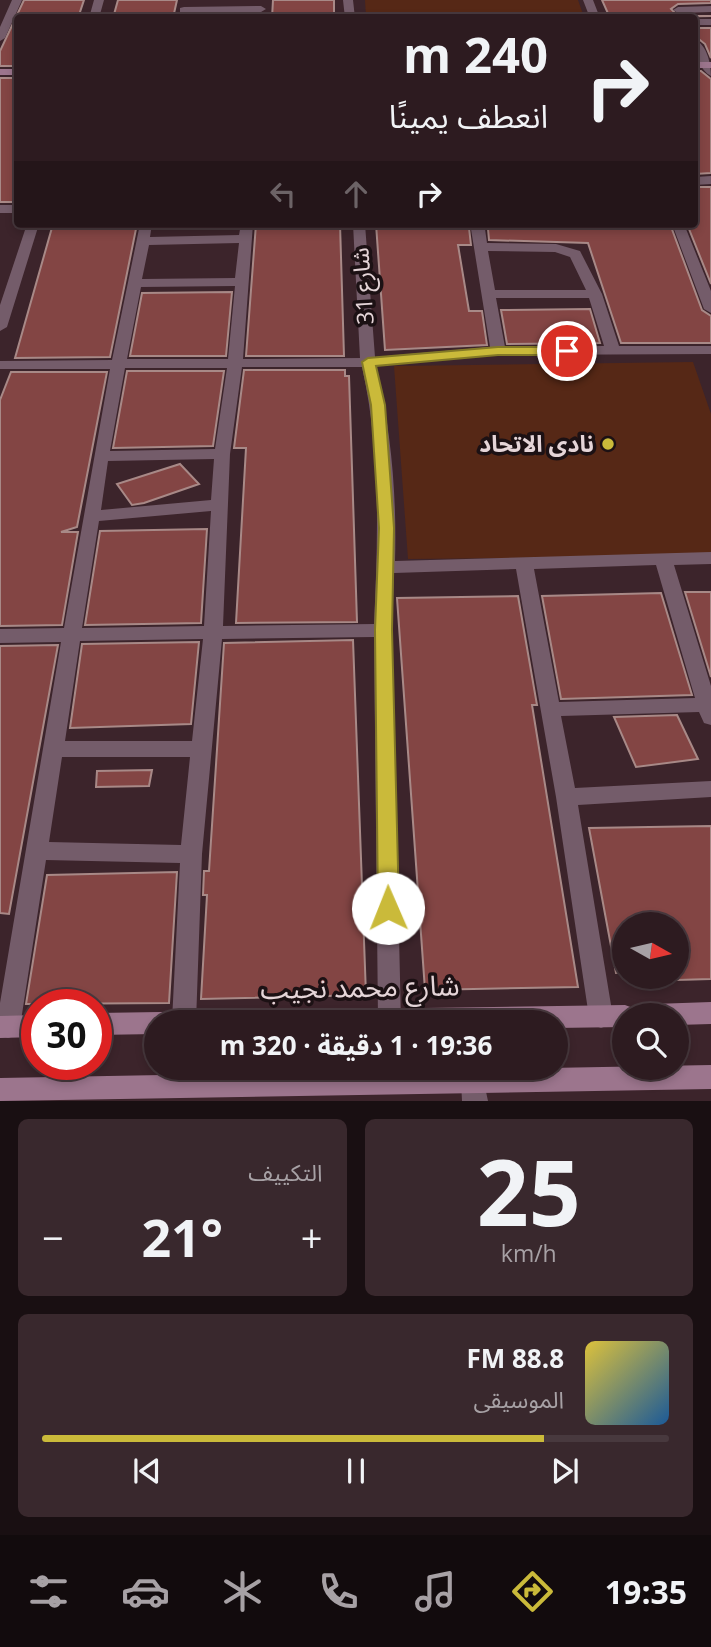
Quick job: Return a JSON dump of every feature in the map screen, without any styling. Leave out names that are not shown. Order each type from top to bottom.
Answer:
[{"type":"main road","points":[[689,1014],[711,1013]]},
{"type":"main road","name":"شارع محمد نجيب","points":[[568,1017],[612,1017]]},
{"type":"main road","name":"شارع محمد نجيب","points":[[112,1023],[144,1022]]},
{"type":"main road","points":[[0,1090],[81,1095],[474,1091],[711,1077]]},
{"type":"street","points":[[0,7],[15,3]]},
{"type":"street","points":[[1,32],[15,3]]},
{"type":"street","points":[[185,9],[261,9]]},
{"type":"street","points":[[677,9],[711,9]]},
{"type":"street","points":[[698,47],[710,68]]},
{"type":"street","points":[[0,327],[32,228]]},
{"type":"street","points":[[4,1027],[54,749],[101,456],[145,228]]},
{"type":"street","name":"شارع 31","points":[[359,228],[368,362],[378,405],[387,528],[383,630],[390,1010]]},
{"type":"street","points":[[680,228],[711,309]]},
{"type":"street","points":[[478,229],[498,351]]},
{"type":"street","points":[[143,241],[246,232],[235,362],[222,454],[213,632],[191,854],[184,1010]]},
{"type":"street","points":[[483,247],[566,249],[575,254],[595,294],[613,351]]},
{"type":"street","points":[[135,283],[241,282]]},
{"type":"street","points":[[487,294],[595,294]]},
{"type":"street","points":[[0,365],[368,362],[498,351],[711,350]]},
{"type":"street","points":[[101,456],[222,454]]},
{"type":"street","points":[[93,516],[221,505]]},
{"type":"street","points":[[385,567],[711,558]]},
{"type":"street","points":[[551,709],[709,711],[663,559]]},
{"type":"street","points":[[524,563],[566,797],[612,1012]]},
{"type":"street","points":[[0,636],[383,630]]},
{"type":"street","points":[[54,749],[201,749]]},
{"type":"street","points":[[566,797],[711,789]]},
{"type":"street","points":[[35,851],[191,854]]},
{"type":"shaded area","points":[[365,0],[578,0],[583,14],[366,14]]},
{"type":"shaded area","points":[[693,362],[711,414],[711,556],[408,559],[394,366]]},
{"type":"building","points":[[24,0],[84,0],[79,14],[17,14]]},
{"type":"building","points":[[118,0],[177,0],[174,14],[114,14]]},
{"type":"building","points":[[273,0],[334,0],[334,14],[272,14]]},
{"type":"building","points":[[602,0],[711,0],[711,3],[678,4],[671,9],[676,14],[608,14]]},
{"type":"building","points":[[14,21],[14,66],[0,66],[0,51]]},
{"type":"building","points":[[698,28],[711,28],[711,58],[705,44],[698,38]]},
{"type":"building","points":[[698,71],[711,79],[711,173],[698,174]]},
{"type":"building","points":[[0,78],[14,78],[14,202],[0,202]]},
{"type":"building","points":[[698,187],[711,187],[711,284],[689,228],[698,228]]},
{"type":"building","points":[[52,228],[136,228],[110,357],[15,358]]},
{"type":"building","points":[[256,228],[340,228],[344,356],[246,356]]},
{"type":"building","points":[[376,228],[469,228],[471,245],[458,245],[469,311],[482,311],[487,345],[385,350]]},
{"type":"building","points":[[671,228],[702,310],[711,316],[711,343],[621,343],[588,243],[489,240],[488,229]]},
{"type":"building","points":[[232,292],[226,356],[130,356],[142,293]]},
{"type":"building","points":[[590,309],[600,343],[507,344],[501,310]]},
{"type":"building","points":[[244,370],[345,370],[345,376],[349,376],[357,622],[236,623],[246,448],[234,448]]},
{"type":"building","points":[[127,371],[224,371],[213,446],[113,448]]},
{"type":"building","points":[[11,372],[107,372],[77,527],[61,532],[78,532],[62,625],[0,626],[0,400]]},
{"type":"building","points":[[180,464],[199,484],[132,505],[117,484]]},
{"type":"building","points":[[207,529],[201,623],[85,625],[100,531]]},
{"type":"building","points":[[685,592],[711,592],[711,677]]},
{"type":"building","points":[[661,593],[692,695],[561,699],[542,596]]},
{"type":"building","points":[[518,596],[537,705],[532,705],[578,987],[425,990],[397,598]]},
{"type":"building","points":[[353,640],[366,995],[201,999],[207,895],[203,895],[204,871],[209,871],[224,643]]},
{"type":"building","points":[[199,642],[191,724],[70,728],[82,644]]},
{"type":"building","points":[[58,645],[9,914],[0,913],[0,646]]},
{"type":"building","points":[[677,715],[698,759],[636,767],[614,717]]},
{"type":"building","points":[[152,770],[149,786],[96,787],[97,771]]},
{"type":"building","points":[[711,826],[711,979],[690,980],[690,912],[612,912],[612,952],[589,828]]},
{"type":"building","points":[[177,872],[169,1003],[112,1003],[112,989],[28,989],[47,875]]},
{"type":"place","name":"نادى الاتحاد","points":[[608,444]]},
{"type":"route","points":[[388,908],[383,630],[387,528],[378,405],[368,362],[498,351],[567,351]]}]
